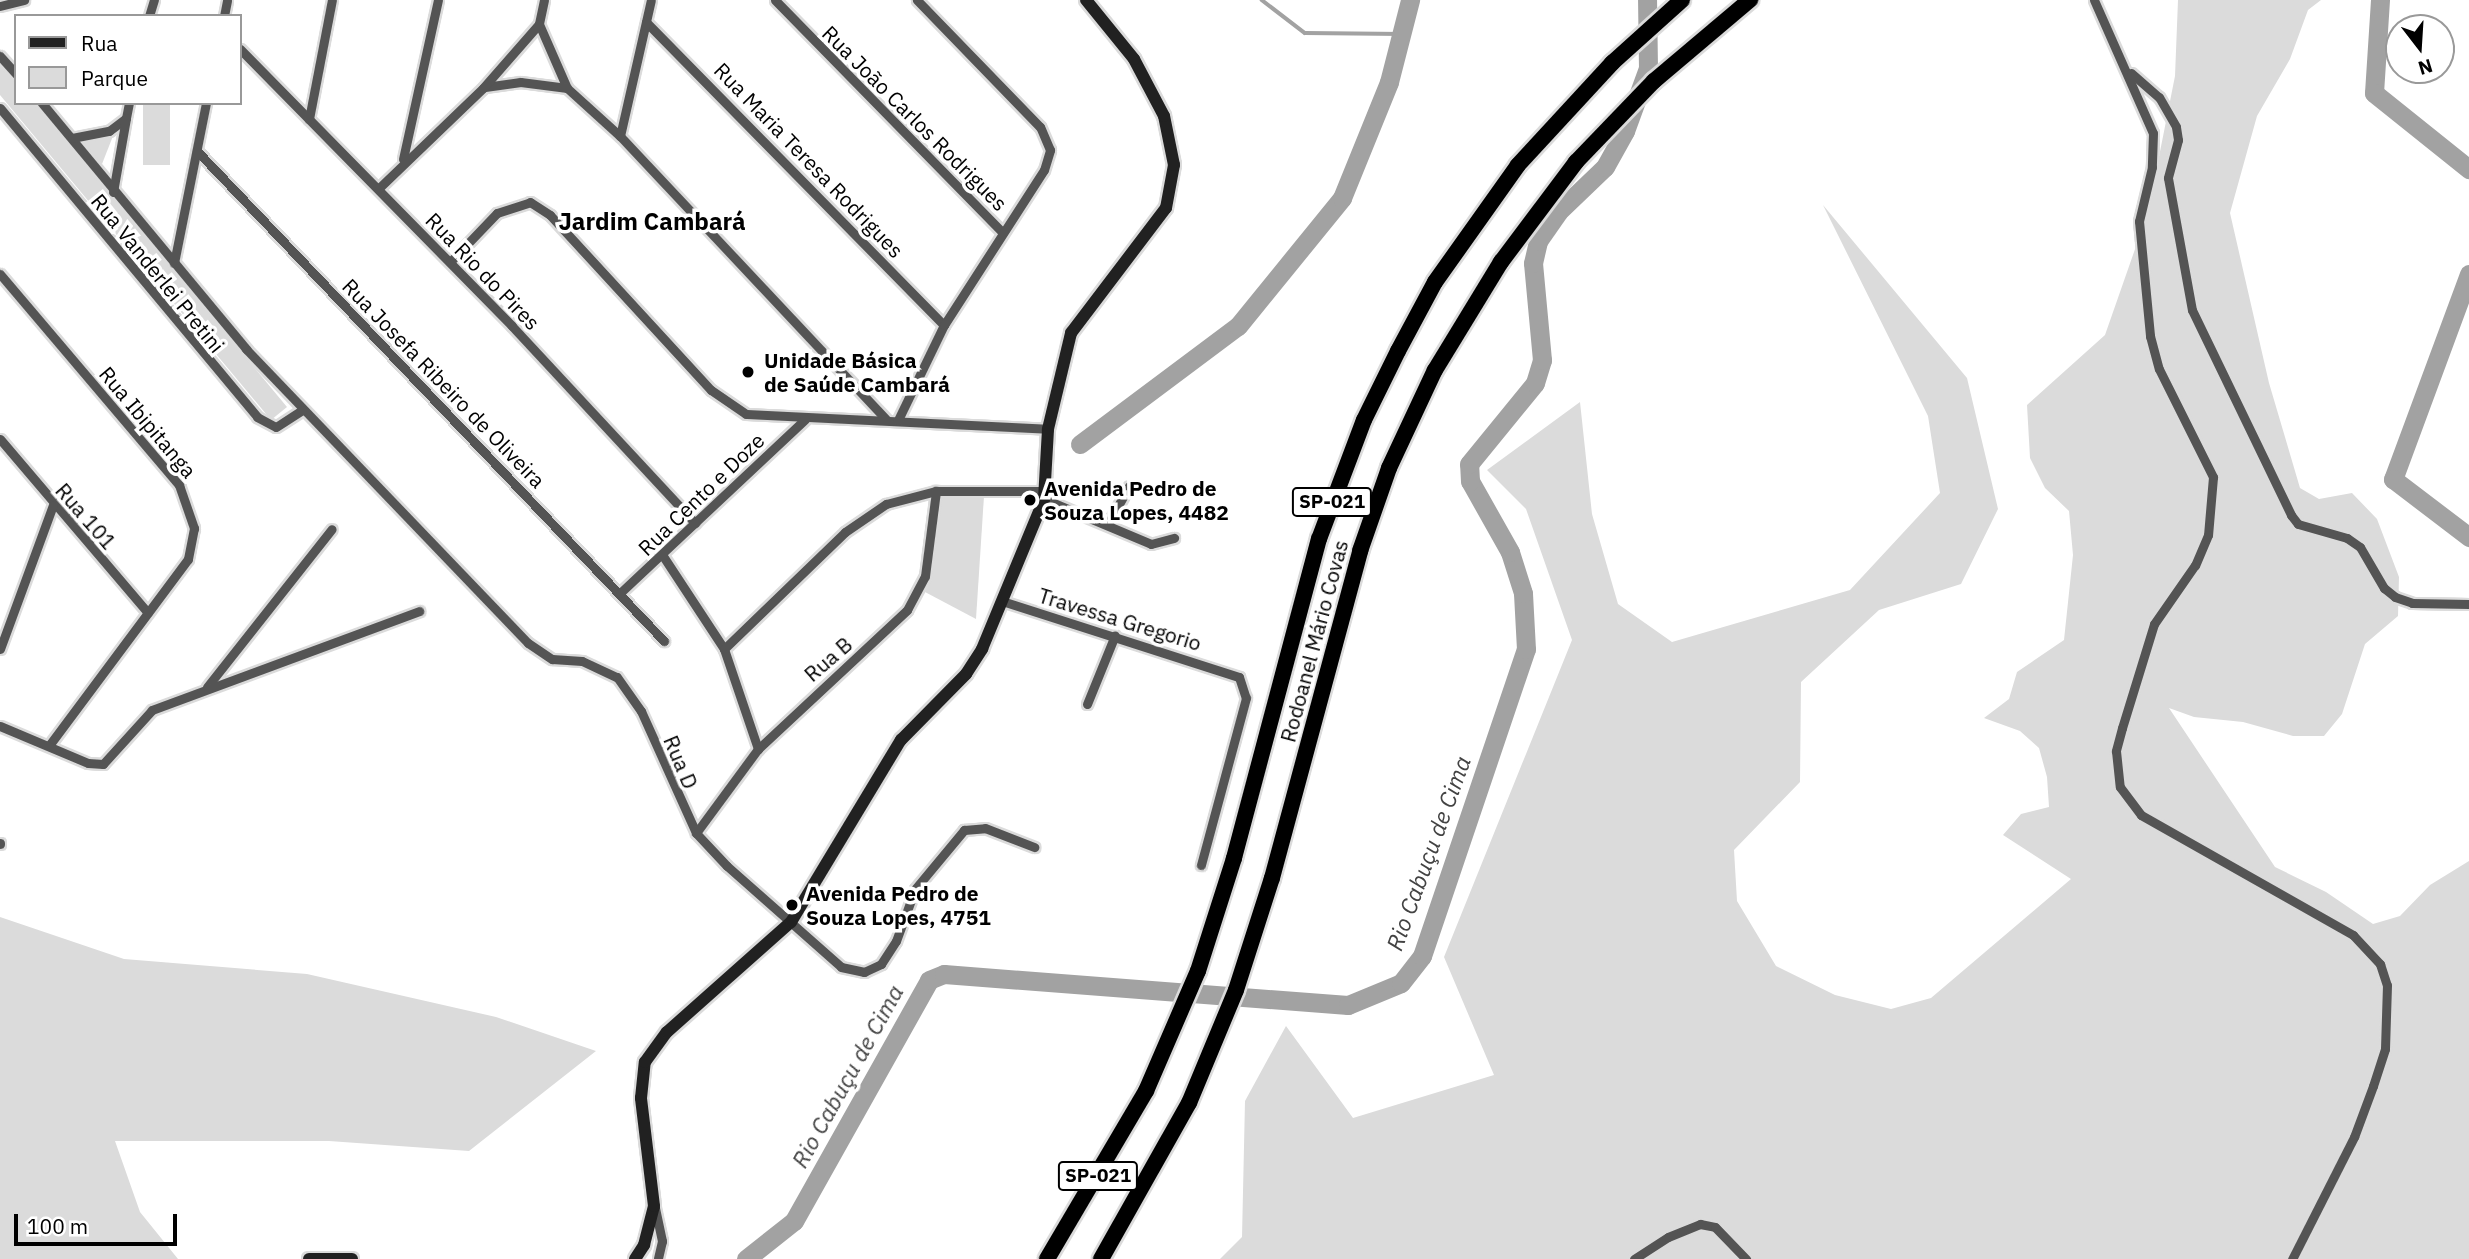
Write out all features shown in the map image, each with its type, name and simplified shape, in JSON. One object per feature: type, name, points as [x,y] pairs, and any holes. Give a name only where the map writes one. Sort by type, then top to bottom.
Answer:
[{"type":"highway","name":"Rodoanel Mário Covas","points":[[1047,1259],[1146,1091],[1180,1017],[1219,908],[1319,539],[1364,420],[1398,351],[1435,282],[1518,165],[1612,63],[1682,0]]},
{"type":"highway","name":"Rodoanel Mário Covas","points":[[1101,1259],[1189,1102],[1257,930],[1345,600],[1371,515],[1411,419],[1465,316],[1538,209],[1610,125],[1711,30],[1750,0]]},
{"type":"main road","points":[[635,1259],[644,1245],[654,1206],[641,1098],[645,1062],[667,1032],[792,922],[901,740],[967,674],[1002,601],[1045,495],[1048,429],[1071,333],[1155,228],[1166,208],[1174,164],[1164,116],[1150,86],[1119,38],[1086,0]]},
{"type":"main road","points":[[309,1259],[352,1259]]},
{"type":"street","points":[[309,119],[332,0]]},
{"type":"street","points":[[403,160],[438,0]]},
{"type":"street","points":[[379,188],[403,160],[483,88],[539,24],[544,0]]},
{"type":"street","points":[[620,136],[652,0]]},
{"type":"street","name":"Rua João Carlos Rodrigues","points":[[775,0],[1001,231]]},
{"type":"street","points":[[898,420],[944,325],[1049,159],[1051,150],[1040,127],[917,0]]},
{"type":"street","points":[[2094,0],[2129,72],[2153,133],[2152,167],[2139,221],[2150,336],[2159,369],[2203,450],[2213,477],[2208,534],[2195,565],[2154,624],[2116,751],[2120,787],[2141,815],[2353,935],[2380,964],[2387,985],[2385,1049],[2373,1086],[2354,1137],[2292,1259]]},
{"type":"street","points":[[0,4],[20,1]]},
{"type":"street","name":"Rua Maria Teresa Rodrigues","points":[[646,22],[944,325]]},
{"type":"street","points":[[539,24],[567,88],[620,136],[886,419]]},
{"type":"street","name":"Rua Rio do Pires","points":[[242,51],[379,188],[695,523]]},
{"type":"street","points":[[0,56],[14,72]]},
{"type":"street","points":[[2129,72],[2159,96],[2176,127],[2178,140],[2168,178],[2192,310],[2291,515],[2298,524],[2347,538],[2360,547],[2384,588],[2395,597],[2429,603],[2469,604]]},
{"type":"street","points":[[483,88],[521,82],[567,88]]},
{"type":"street","name":"Rua Vanderlei Pretini","points":[[44,105],[113,192],[302,410],[528,643]]},
{"type":"street","points":[[113,192],[129,105]]},
{"type":"street","points":[[174,263],[206,105]]},
{"type":"street","name":"Rua Vanderlei Pretini","points":[[0,108],[257,417],[276,427],[302,410]]},
{"type":"street","points":[[72,138],[109,131],[126,118]]},
{"type":"street","name":"Rua Josefa Ribeiro de Oliveira","points":[[197,151],[664,641]]},
{"type":"street","points":[[450,262],[508,206],[530,202],[541,207],[727,404],[746,414],[1048,429]]},
{"type":"street","name":"Rua Ibipitanga","points":[[0,274],[186,496],[194,528],[188,559],[50,744]]},
{"type":"street","name":"Rua Cento e Doze","points":[[620,593],[663,556],[805,419]]},
{"type":"street","name":"Rua 101","points":[[0,439],[53,505],[148,613]]},
{"type":"street","points":[[1108,524],[1129,486]]},
{"type":"street","points":[[724,649],[868,513],[904,496],[936,491],[1045,495],[1151,544],[1174,538]]},
{"type":"street","name":"Rua B","points":[[696,833],[758,749],[894,625],[917,596],[925,576],[936,491]]},
{"type":"street","points":[[0,649],[53,505]]},
{"type":"street","points":[[206,688],[332,529]]},
{"type":"street","points":[[663,556],[724,649],[758,749]]},
{"type":"street","name":"Travessa Gregorio","points":[[1002,601],[1228,670],[1245,686],[1246,698],[1201,865]]},
{"type":"street","points":[[0,726],[50,744],[88,763],[103,764],[152,710],[419,611]]},
{"type":"street","points":[[1087,704],[1115,635]]},
{"type":"street","name":"Rua D","points":[[528,643],[552,659],[582,661],[617,677],[641,711],[696,833],[841,967],[853,973],[874,970],[896,941],[915,889],[964,830],[985,828],[1034,847]]},
{"type":"street","points":[[654,1206],[661,1232],[658,1259]]},
{"type":"street","points":[[1634,1259],[1668,1237],[1700,1224],[1715,1227],[1746,1259]]},
{"type":"green space","points":[[2178,0],[2321,0],[2308,10],[2290,59],[2257,116],[2230,213],[2269,383],[2300,488],[2319,499],[2352,493],[2377,519],[2399,577],[2398,616],[2365,644],[2342,714],[2324,736],[2293,736],[2243,722],[2194,717],[2169,708],[2275,867],[2326,892],[2373,924],[2400,916],[2430,885],[2469,861],[2469,1259],[1220,1259],[1242,1237],[1245,1101],[1286,1026],[1353,1118],[1494,1075],[1444,957],[1572,640],[1526,509],[1487,470],[1580,402],[1592,514],[1618,604],[1672,642],[1850,590],[1940,493],[1928,416],[1823,205],[1967,378],[1998,509],[1961,584],[1879,610],[1801,682],[1800,782],[1734,850],[1737,901],[1776,966],[1835,995],[1891,1009],[1931,998],[2071,879],[2003,835],[2021,814],[2049,807],[2047,777],[2039,748],[2020,731],[1984,718],[2009,699],[2017,672],[2064,640],[2073,555],[2069,511],[2045,488],[2030,458],[2027,405],[2105,335],[2148,212],[2175,76]]},
{"type":"green space","points":[[0,63],[14,80],[14,105],[36,105],[287,407],[271,420],[0,95]]},
{"type":"green space","points":[[143,105],[170,105],[170,165],[143,165]]},
{"type":"green space","points":[[113,136],[102,164],[81,147],[81,142]]},
{"type":"green space","points":[[984,496],[976,619],[925,592],[942,497]]},
{"type":"green space","points":[[0,917],[124,959],[307,974],[496,1017],[596,1051],[469,1151],[329,1141],[115,1141],[140,1212],[178,1259],[0,1259]]},
{"type":"waterway","points":[[1262,0],[1305,33],[1403,34]]},
{"type":"waterway","points":[[1080,444],[1238,326],[1342,198],[1389,82],[1410,0]]},
{"type":"waterway","name":"Rio Cabuçu de Cima","points":[[746,1259],[794,1221],[929,980],[944,974],[1348,1005],[1401,983],[1422,956],[1526,649],[1523,593],[1510,552],[1470,481],[1469,464],[1535,383],[1542,360],[1533,263],[1538,241],[1558,212],[1605,167],[1625,131],[1648,68],[1647,0]]},
{"type":"waterway","points":[[2380,0],[2374,93],[2469,169]]},
{"type":"waterway","points":[[2469,274],[2393,479],[2469,537]]},
{"type":"place","name":"Unidade Básica de Saúde Cambará","points":[[748,372]]},
{"type":"place","name":"Avenida Pedro de Souza Lopes, 4482","points":[[1030,500]]},
{"type":"place","name":"Avenida Pedro de Souza Lopes, 4751","points":[[792,905]]},
{"type":"district","name":"Jardim Cambará","points":[[652,222]]}]
